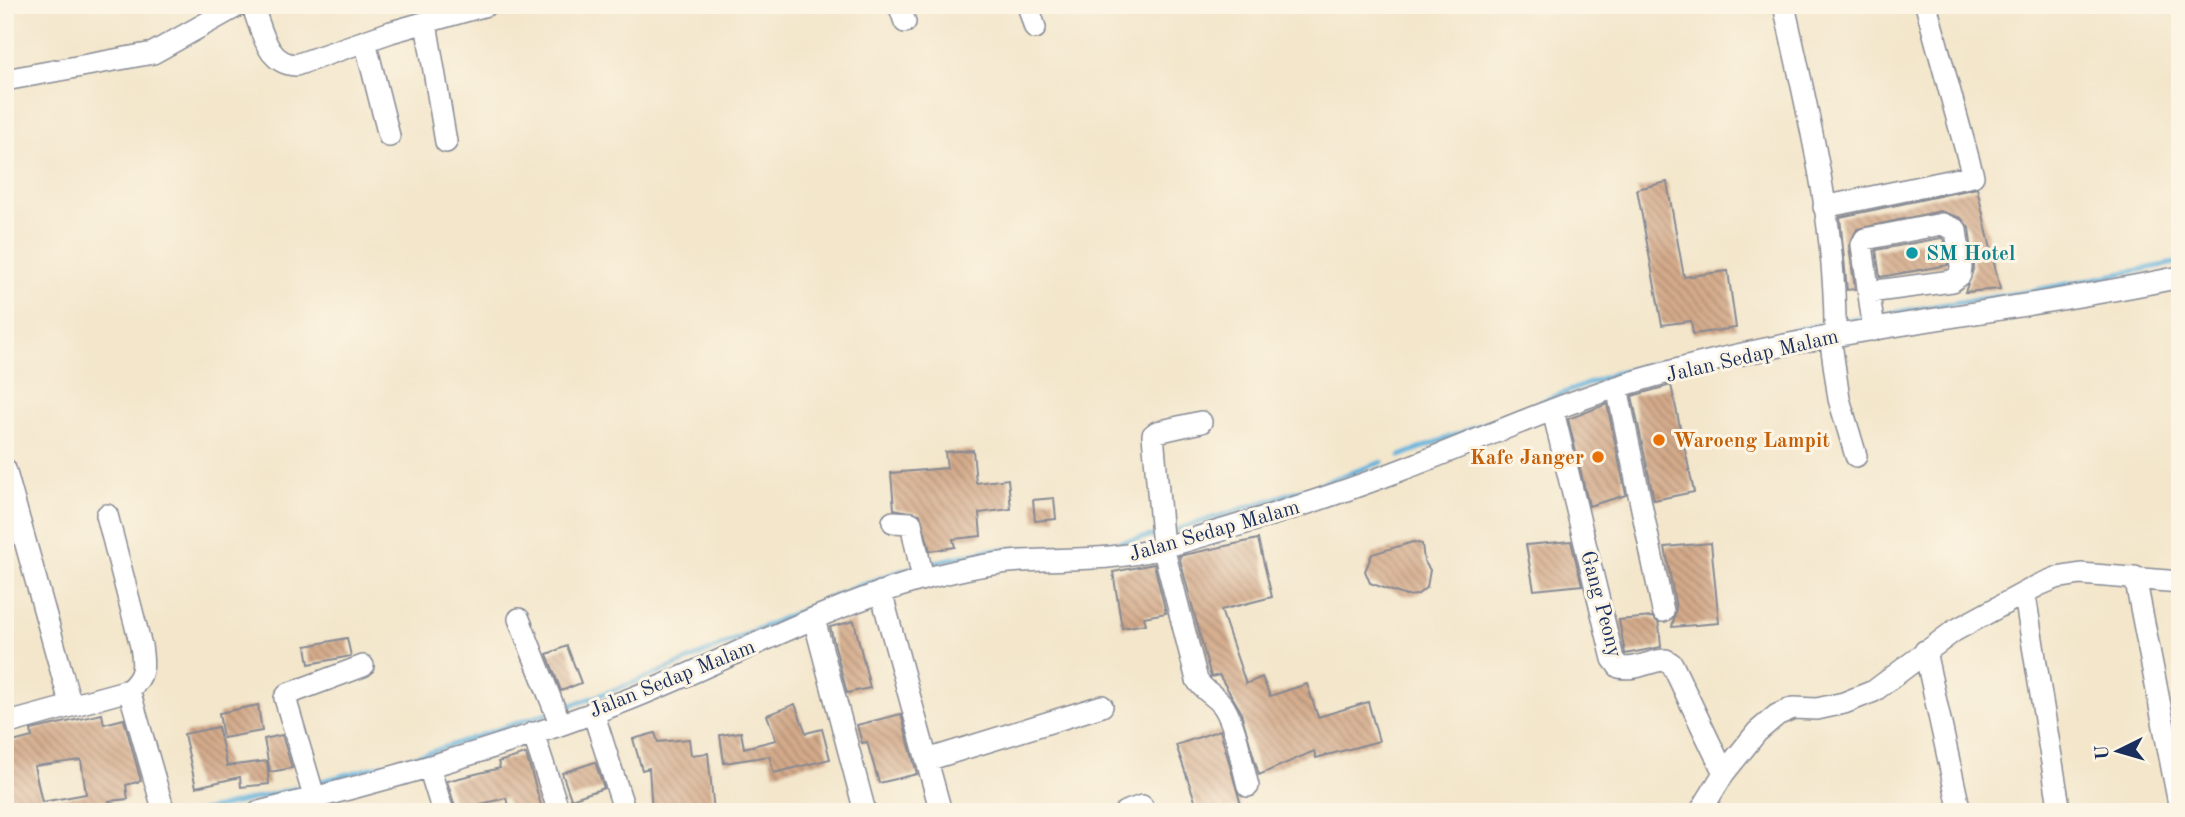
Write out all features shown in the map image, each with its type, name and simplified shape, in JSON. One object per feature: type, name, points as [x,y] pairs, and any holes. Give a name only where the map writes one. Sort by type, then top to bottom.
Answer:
[{"type":"street","points":[[5,80],[153,53],[239,5]]},
{"type":"street","points":[[253,5],[273,58],[283,65],[308,62],[365,41],[487,5]]},
{"type":"street","points":[[1028,5],[1035,28]]},
{"type":"street","points":[[1784,5],[1825,207],[1839,399],[1856,456]]},
{"type":"street","points":[[1825,207],[1973,176],[1926,5]]},
{"type":"street","points":[[426,23],[446,142]]},
{"type":"street","points":[[365,41],[389,136]]},
{"type":"street","points":[[1942,224],[1956,230],[1959,275],[1952,281],[1872,313],[1862,245],[1865,239],[1942,224]]},
{"type":"street","name":"Jalan Sedap Malam","points":[[259,812],[314,794],[429,767],[533,733],[556,710],[593,712],[696,673],[814,619],[881,592],[921,569],[998,562],[1100,560],[1162,536],[1371,481],[1617,387],[1834,327],[1872,313],[2034,305],[2180,276]]},
{"type":"street","points":[[1617,387],[1663,611]]},
{"type":"street","name":"Gang Peony","points":[[1553,411],[1613,659],[1619,667],[1629,669],[1658,660],[1667,660],[1672,664],[1724,773]]},
{"type":"street","points":[[1201,422],[1153,435],[1162,536],[1196,680],[1203,691],[1222,703],[1228,715],[1248,786]]},
{"type":"street","points":[[5,469],[71,706]]},
{"type":"street","points":[[5,724],[129,690],[141,680],[144,664],[107,514]]},
{"type":"street","points":[[893,522],[911,523],[921,569]]},
{"type":"street","points":[[1700,812],[1724,773],[1757,732],[1777,715],[1793,708],[1816,709],[1844,703],[1874,691],[1925,651],[1986,613],[2025,596],[2056,578],[2081,574],[2180,582]]},
{"type":"street","points":[[2135,577],[2180,808]]},
{"type":"street","points":[[881,592],[941,812]]},
{"type":"street","points":[[2025,596],[2060,812]]},
{"type":"street","points":[[519,619],[556,710]]},
{"type":"street","points":[[814,619],[865,812]]},
{"type":"street","points":[[1925,651],[1960,812]]},
{"type":"street","points":[[314,794],[285,698],[288,694],[363,666]]},
{"type":"street","points":[[129,690],[164,811]]},
{"type":"street","points":[[927,760],[1102,706]]},
{"type":"street","points":[[593,712],[625,812]]},
{"type":"street","points":[[533,733],[559,812]]},
{"type":"street","points":[[429,767],[443,812]]},
{"type":"building","points":[[1667,182],[1684,277],[1728,271],[1736,328],[1693,334],[1691,321],[1662,325],[1637,189]]},
{"type":"building","points":[[1977,188],[2000,289],[1965,292],[1974,267],[1969,228],[1961,218],[1940,211],[1857,229],[1849,246],[1855,289],[1847,290],[1840,217]]},
{"type":"building","name":"SM Hotel","points":[[1944,239],[1948,265],[1880,277],[1876,250]]},
{"type":"building","name":"Waroeng Lampit","points":[[1671,385],[1694,492],[1654,500],[1632,396]]},
{"type":"building","name":"Kafe Janger","points":[[1607,404],[1626,495],[1589,506],[1568,419]]},
{"type":"building","points":[[973,450],[976,483],[1008,479],[1011,509],[979,513],[981,536],[953,539],[955,547],[930,551],[920,514],[894,509],[891,473],[947,468],[945,452]]},
{"type":"building","points":[[1054,498],[1056,519],[1035,521],[1033,500]]},
{"type":"building","points":[[1258,539],[1272,597],[1221,610],[1246,684],[1262,677],[1270,696],[1307,684],[1318,717],[1368,702],[1379,741],[1316,758],[1314,751],[1259,775],[1240,710],[1219,675],[1211,677],[1179,556]]},
{"type":"building","points":[[1571,541],[1582,585],[1534,590],[1526,545]]},
{"type":"building","points":[[1413,542],[1422,544],[1424,561],[1430,570],[1427,587],[1417,595],[1406,596],[1370,583],[1365,571],[1372,554]]},
{"type":"building","points":[[1711,543],[1719,623],[1672,627],[1676,608],[1665,547]]},
{"type":"building","points":[[1154,564],[1166,613],[1144,617],[1146,624],[1122,628],[1113,572]]},
{"type":"building","points":[[1652,617],[1659,623],[1661,647],[1625,654],[1619,620]]},
{"type":"building","points":[[854,621],[870,688],[847,693],[830,627]]},
{"type":"building","points":[[347,638],[351,656],[309,664],[306,646]]},
{"type":"building","points":[[567,646],[581,683],[561,691],[547,654]]},
{"type":"building","points":[[795,704],[806,733],[822,729],[830,759],[774,773],[769,756],[724,763],[720,735],[741,732],[744,748],[776,740],[767,715]]},
{"type":"building","points":[[258,705],[262,731],[223,738],[219,713]]},
{"type":"building","points":[[102,714],[104,724],[124,719],[141,781],[126,785],[128,799],[109,801],[111,812],[9,812],[5,795],[5,744],[32,737],[31,730]],"holes":[[[81,760],[86,794],[42,802],[34,766]]]},
{"type":"building","points":[[901,714],[917,774],[879,783],[867,742],[862,743],[857,725]]},
{"type":"building","points":[[218,727],[227,766],[267,761],[269,784],[241,787],[240,777],[196,787],[184,734]]},
{"type":"building","points":[[1220,730],[1241,805],[1222,812],[1199,812],[1176,745]]},
{"type":"building","points":[[655,733],[658,742],[689,739],[691,755],[708,753],[714,812],[652,812],[649,768],[642,770],[633,739]]},
{"type":"building","points":[[282,735],[292,768],[270,772],[264,739]]},
{"type":"building","points":[[526,754],[543,812],[510,812],[506,798],[456,810],[447,781],[500,768],[498,762]]},
{"type":"building","points":[[595,762],[604,788],[571,799],[562,773]]},
{"type":"waterway","points":[[1878,315],[2031,291],[2180,262]]},
{"type":"waterway","points":[[1840,321],[1868,316]]},
{"type":"waterway","points":[[1400,456],[1613,374],[1830,322]]},
{"type":"waterway","points":[[1319,484],[1382,462]]},
{"type":"waterway","points":[[1176,530],[1304,489]]},
{"type":"waterway","points":[[924,565],[988,550],[1100,546],[1156,535]]},
{"type":"waterway","points":[[560,709],[659,673],[829,598],[914,567]]},
{"type":"waterway","points":[[315,783],[424,754],[550,712]]},
{"type":"waterway","points":[[200,812],[306,786]]},
{"type":"place","name":"SM Hotel","points":[[1912,253]]},
{"type":"place","name":"Waroeng Lampit","points":[[1659,440]]},
{"type":"place","name":"Kafe Janger","points":[[1598,457]]}]
